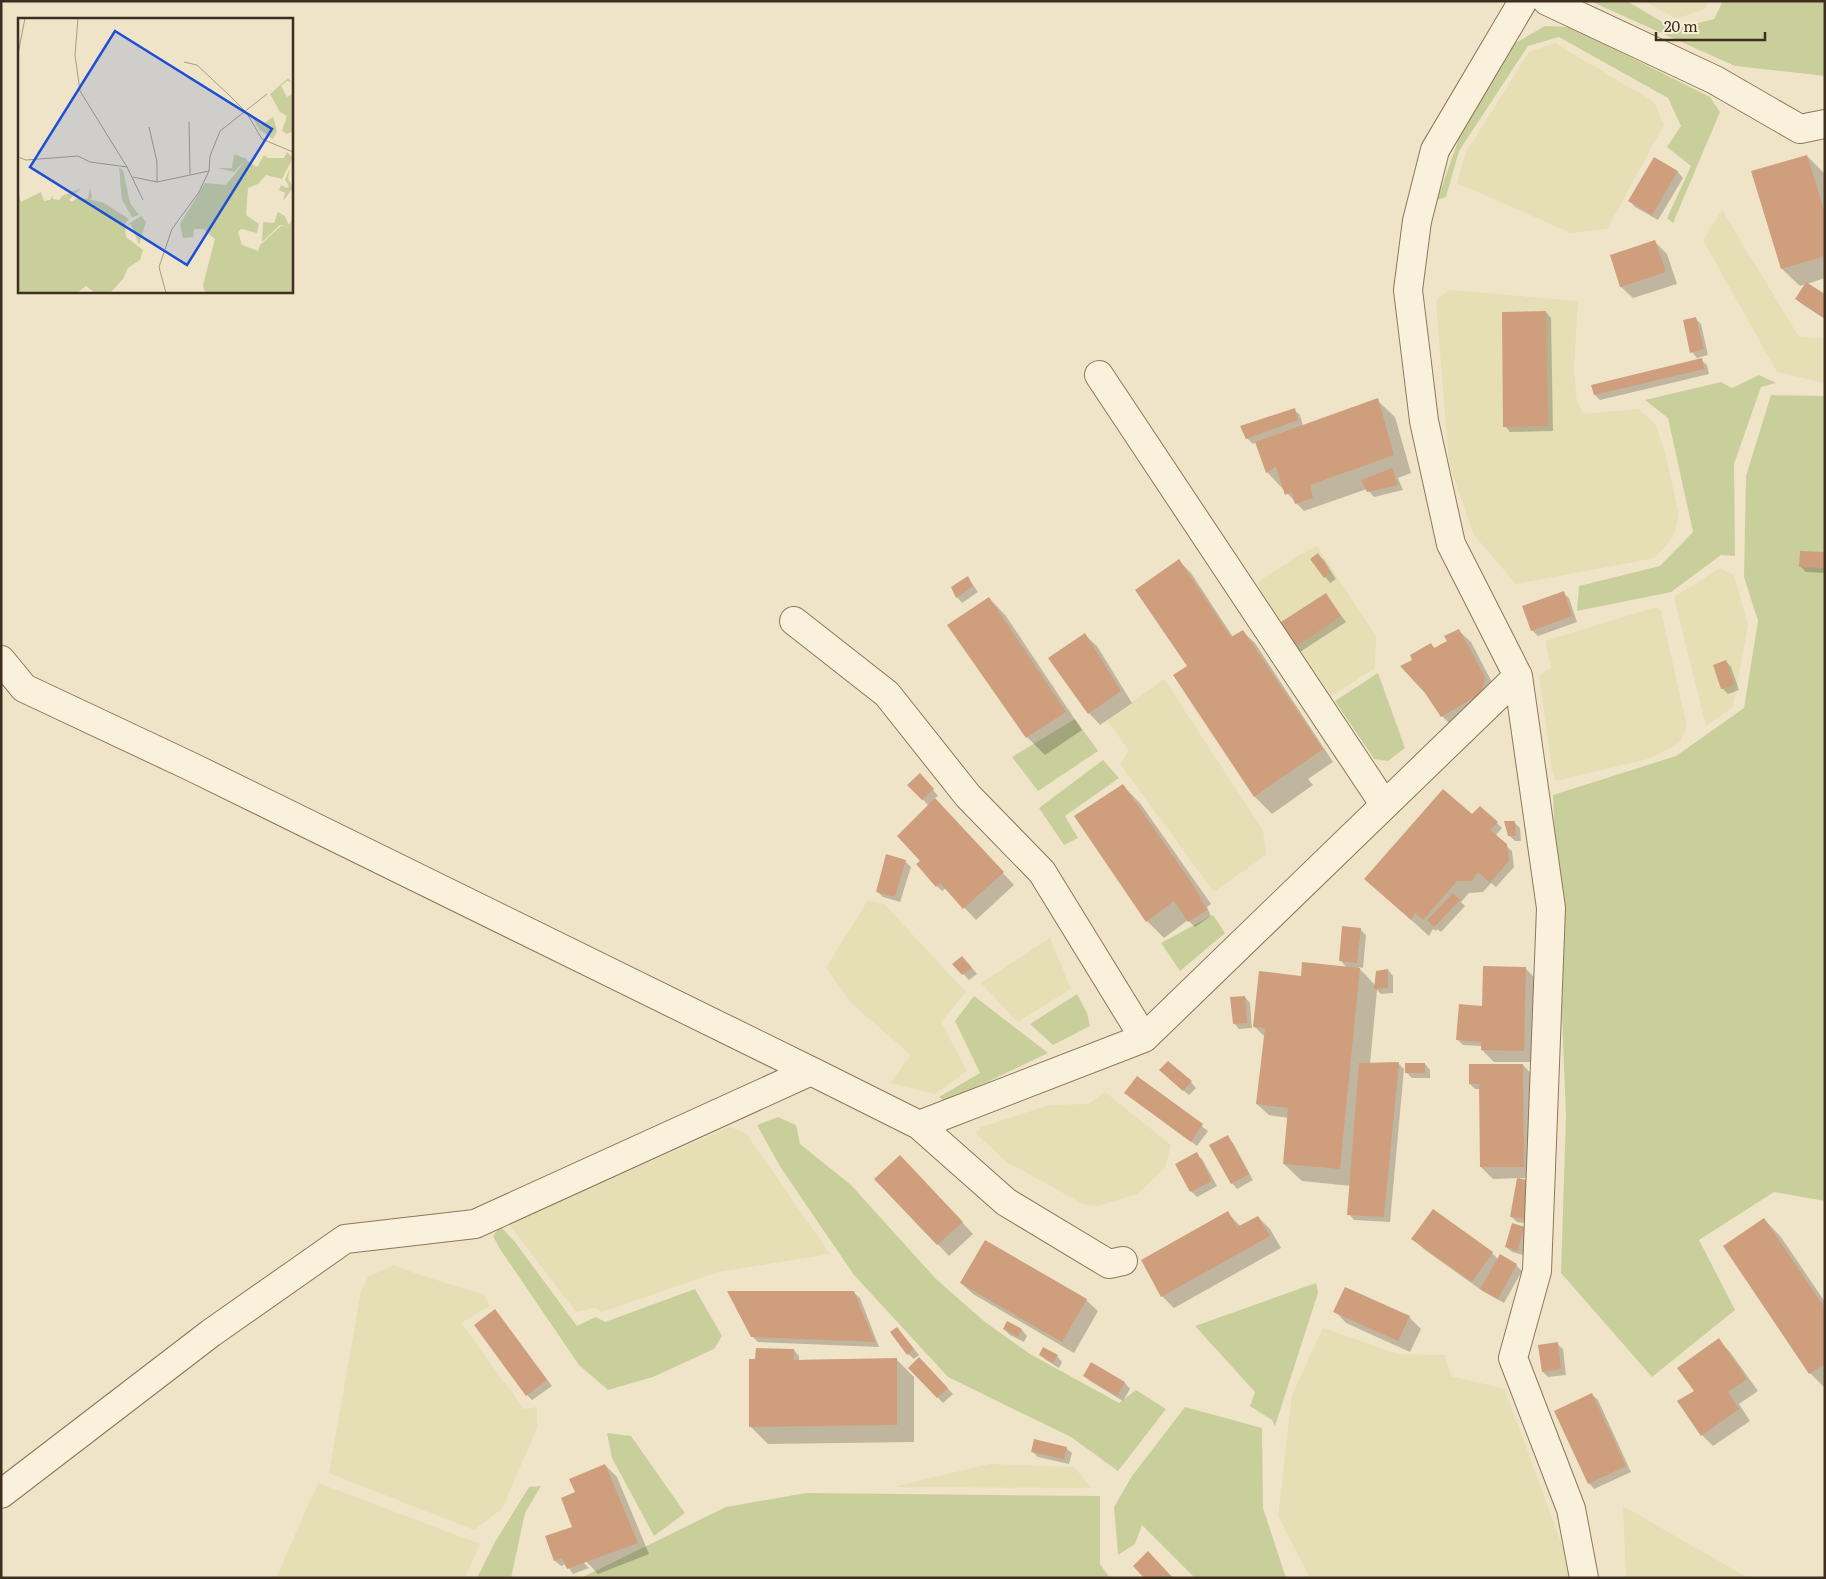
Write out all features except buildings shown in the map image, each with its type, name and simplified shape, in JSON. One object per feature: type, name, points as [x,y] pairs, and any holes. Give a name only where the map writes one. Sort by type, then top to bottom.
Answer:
[{"type":"lane","points":[[1523,1],[1435,150],[1416,221],[1408,290],[1424,421],[1451,544],[1518,676],[1551,908],[1537,1271],[1513,1358],[1571,1509],[1584,1578]]},
{"type":"lane","points":[[1547,1],[1715,80],[1800,129],[1825,124]]},
{"type":"lane","points":[[1099,375],[1384,804]]},
{"type":"lane","points":[[794,621],[886,694],[968,796],[1042,872],[1144,1038]]},
{"type":"lane","points":[[1,660],[24,688],[194,768],[919,1124],[1006,1202],[1109,1264],[1123,1261]]},
{"type":"lane","points":[[919,1124],[1144,1038],[1518,676]]},
{"type":"lane","points":[[1,1494],[211,1333],[344,1239],[475,1224],[811,1071]]},
{"type":"shaded area","points":[[1645,1],[1709,1],[1705,9],[1676,19]]},
{"type":"shaded area","points":[[1555,43],[1654,102],[1664,125],[1607,229],[1571,233],[1457,183],[1466,152],[1529,52]]},
{"type":"shaded area","points":[[1722,210],[1799,337],[1825,338],[1825,383],[1777,372],[1703,240]]},
{"type":"shaded area","points":[[1449,290],[1578,301],[1574,369],[1577,403],[1584,414],[1638,409],[1655,423],[1665,452],[1679,515],[1673,537],[1655,558],[1516,584],[1474,535],[1449,464],[1436,301]]},
{"type":"shaded area","points":[[1317,546],[1376,636],[1375,668],[1327,699],[1256,597],[1259,581],[1299,555]]},
{"type":"shaded area","points":[[1720,568],[1734,575],[1748,625],[1733,707],[1706,726],[1674,597]]},
{"type":"shaded area","points":[[1656,607],[1661,611],[1687,726],[1680,742],[1652,758],[1556,781],[1552,770],[1539,676],[1551,667],[1545,641]]},
{"type":"shaded area","points":[[1164,679],[1263,830],[1266,855],[1214,892],[1120,764],[1129,751],[1107,720]]},
{"type":"shaded area","points":[[868,900],[884,904],[966,992],[941,1022],[967,1071],[935,1094],[890,1083],[911,1055],[852,1004],[826,968]]},
{"type":"shaded area","points":[[1050,938],[1071,989],[1018,1022],[981,983]]},
{"type":"shaded area","points":[[1105,1092],[1171,1145],[1165,1168],[1137,1194],[1099,1206],[1085,1205],[1007,1162],[976,1134],[981,1127],[1050,1105],[1089,1104]]},
{"type":"shaded area","points":[[730,1127],[746,1133],[830,1254],[718,1272],[602,1312],[596,1308],[576,1312],[508,1223]]},
{"type":"shaded area","points":[[394,1265],[483,1294],[490,1305],[461,1323],[524,1409],[537,1407],[537,1428],[502,1509],[474,1530],[329,1473],[361,1291],[368,1277]]},
{"type":"shaded area","points":[[1323,1328],[1398,1354],[1445,1355],[1451,1376],[1505,1389],[1574,1578],[1310,1578],[1278,1516],[1292,1395]]},
{"type":"shaded area","points":[[989,1464],[1074,1467],[1092,1488],[893,1487]]},
{"type":"shaded area","points":[[318,1483],[480,1544],[465,1578],[276,1578]]},
{"type":"shaded area","points":[[1623,1506],[1748,1578],[1626,1578]]},
{"type":"green space","points":[[1590,1],[1627,1],[1674,29],[1714,19],[1723,1],[1825,1],[1825,76],[1735,66]]},
{"type":"green space","points":[[1545,26],[1570,27],[1710,97],[1720,112],[1673,223],[1667,218],[1691,166],[1667,147],[1681,126],[1668,98],[1559,37],[1528,46],[1459,151],[1446,197],[1437,200],[1461,133],[1498,53]]},
{"type":"green space","points":[[1759,375],[1776,383],[1761,387],[1734,464],[1735,556],[1721,555],[1671,592],[1577,611],[1579,586],[1660,566],[1693,532],[1668,418],[1645,400],[1721,382],[1732,388]]},
{"type":"green space","points":[[1771,395],[1825,396],[1825,1201],[1774,1192],[1699,1240],[1735,1310],[1652,1377],[1561,1273],[1566,1115],[1553,795],[1676,756],[1744,708],[1758,621],[1744,577],[1746,476]]},
{"type":"green space","points":[[1378,673],[1405,748],[1388,761],[1374,759],[1335,701]]},
{"type":"green space","points":[[1075,719],[1098,751],[1038,791],[1012,757]]},
{"type":"green space","points":[[1103,760],[1119,778],[1065,816],[1078,838],[1064,845],[1039,808]]},
{"type":"green space","points":[[1213,915],[1225,933],[1180,971],[1161,943]]},
{"type":"green space","points":[[1077,994],[1087,1013],[1090,1026],[1053,1045],[1030,1024]]},
{"type":"green space","points":[[974,996],[1048,1053],[945,1102],[939,1097],[980,1073],[955,1021]]},
{"type":"green space","points":[[778,1117],[796,1125],[800,1144],[851,1185],[936,1279],[985,1322],[1030,1354],[1119,1403],[1136,1390],[1166,1409],[1118,1471],[1071,1437],[948,1377],[854,1275],[781,1168],[757,1125]]},
{"type":"green space","points":[[500,1226],[515,1242],[577,1326],[596,1317],[605,1322],[695,1289],[722,1336],[714,1349],[653,1377],[608,1390],[579,1365],[500,1249],[493,1236]]},
{"type":"green space","points":[[1316,1283],[1318,1293],[1275,1426],[1272,1420],[1250,1406],[1255,1392],[1195,1326]]},
{"type":"green space","points":[[1185,1407],[1262,1428],[1263,1508],[1286,1578],[1195,1578],[1142,1525],[1135,1544],[1118,1555],[1114,1507],[1132,1476]]},
{"type":"green space","points":[[607,1433],[631,1436],[685,1513],[654,1536],[612,1458]]},
{"type":"green space","points":[[541,1486],[525,1513],[511,1578],[477,1578],[495,1542],[529,1487]]},
{"type":"green space","points":[[806,1493],[1100,1496],[1100,1564],[1110,1578],[581,1578],[726,1507]]}]
